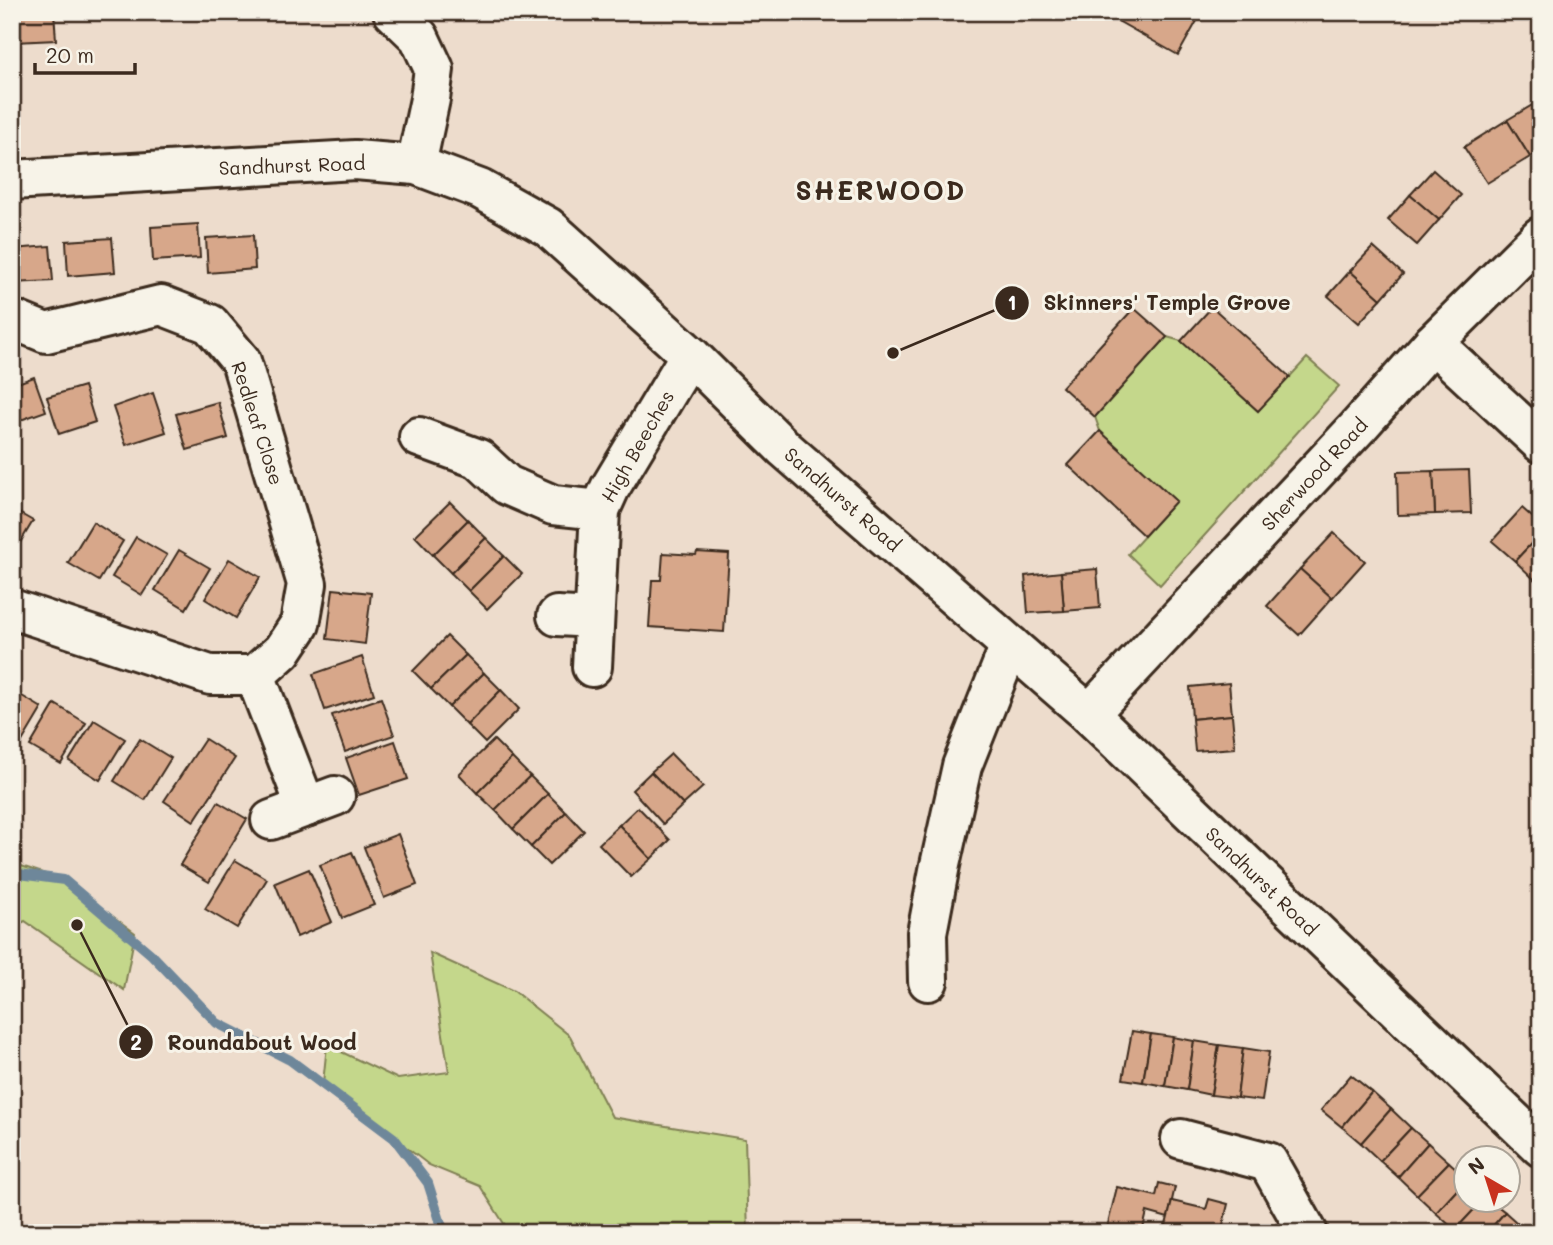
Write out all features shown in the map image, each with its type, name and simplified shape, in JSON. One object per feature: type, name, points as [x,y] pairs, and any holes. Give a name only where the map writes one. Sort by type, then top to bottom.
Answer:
[{"type":"street","points":[[393,12],[419,37],[433,69],[430,99],[416,165]]},
{"type":"street","name":"Sandhurst Road","points":[[12,180],[355,160],[416,165],[480,189],[548,227],[690,355],[785,449],[1089,714],[1541,1147]]},
{"type":"street","name":"Sherwood Road","points":[[1089,714],[1358,427],[1433,343],[1541,236]]},
{"type":"street","name":"Redleaf Close","points":[[12,319],[46,333],[161,305],[210,324],[241,361],[307,584],[300,624],[282,651],[255,675]]},
{"type":"street","points":[[1433,343],[1541,443]]},
{"type":"street","name":"High Beeches","points":[[592,667],[576,617],[600,510],[610,488],[690,355]]},
{"type":"street","points":[[419,437],[479,459],[507,485],[553,505],[600,510]]},
{"type":"street","points":[[12,609],[210,675],[255,675],[304,807]]},
{"type":"street","points":[[928,981],[927,933],[962,766],[1010,645]]},
{"type":"street","points":[[1181,1139],[1268,1163],[1308,1233]]},
{"type":"green space","points":[[1167,337],[1181,341],[1258,411],[1307,358],[1339,386],[1160,585],[1128,554],[1176,501],[1100,431],[1095,417]]},
{"type":"green space","points":[[12,863],[64,880],[135,933],[124,990],[25,921],[12,928]]},
{"type":"green space","points":[[430,953],[514,991],[570,1036],[612,1117],[745,1139],[748,1233],[510,1233],[480,1186],[429,1165],[323,1083],[327,1045],[398,1079],[449,1072]]},
{"type":"building","points":[[13,12],[54,12],[56,40],[15,42]]},
{"type":"building","points":[[1102,12],[1202,12],[1178,55]]},
{"type":"building","points":[[1541,100],[1541,150],[1530,157],[1507,120]]},
{"type":"building","points":[[1507,120],[1530,157],[1487,183],[1464,147]]},
{"type":"building","points":[[1433,170],[1461,195],[1439,220],[1410,195]]},
{"type":"building","points":[[1410,195],[1439,220],[1417,245],[1388,220]]},
{"type":"building","points":[[198,224],[200,258],[153,261],[151,227]]},
{"type":"building","points":[[253,235],[255,269],[208,273],[206,238]]},
{"type":"building","points":[[112,238],[115,272],[68,276],[66,241]]},
{"type":"building","points":[[50,246],[53,281],[12,283],[12,249]]},
{"type":"building","points":[[1373,247],[1403,274],[1381,299],[1350,271]]},
{"type":"building","points":[[1350,271],[1381,299],[1359,323],[1328,296]]},
{"type":"building","points":[[1212,307],[1290,377],[1258,411],[1181,341]]},
{"type":"building","points":[[1134,308],[1167,337],[1095,417],[1062,387]]},
{"type":"building","points":[[34,377],[46,411],[12,423],[12,385]]},
{"type":"building","points":[[84,386],[95,422],[59,434],[47,397]]},
{"type":"building","points":[[153,393],[166,432],[126,445],[113,407]]},
{"type":"building","points":[[218,402],[228,438],[187,450],[176,414]]},
{"type":"building","points":[[1100,431],[1176,501],[1144,536],[1068,465]]},
{"type":"building","points":[[1469,470],[1471,513],[1435,514],[1433,471]]},
{"type":"building","points":[[1433,471],[1435,514],[1398,515],[1397,472]]},
{"type":"building","points":[[450,502],[468,520],[433,555],[415,536]]},
{"type":"building","points":[[1522,508],[1541,525],[1541,533],[1515,561],[1492,541]]},
{"type":"building","points":[[12,509],[33,521],[12,556]]},
{"type":"building","points":[[468,520],[486,538],[451,573],[433,555]]},
{"type":"building","points":[[93,522],[123,541],[99,581],[68,563]]},
{"type":"building","points":[[1334,533],[1365,561],[1332,598],[1300,569]]},
{"type":"building","points":[[1541,533],[1541,580],[1538,583],[1515,561]]},
{"type":"building","points":[[136,537],[167,555],[142,595],[112,577]]},
{"type":"building","points":[[486,538],[504,556],[469,591],[451,573]]},
{"type":"building","points":[[179,550],[210,568],[186,609],[155,590]]},
{"type":"building","points":[[697,552],[729,554],[724,632],[649,627],[652,580],[661,580],[663,553],[696,555]]},
{"type":"building","points":[[504,556],[522,574],[487,609],[469,591]]},
{"type":"building","points":[[229,559],[260,577],[236,618],[205,599]]},
{"type":"building","points":[[1097,569],[1100,608],[1064,611],[1061,572]]},
{"type":"building","points":[[1300,569],[1332,598],[1299,635],[1267,606]]},
{"type":"building","points":[[1061,572],[1064,611],[1028,613],[1025,576]]},
{"type":"building","points":[[333,589],[371,593],[365,644],[327,639]]},
{"type":"building","points":[[447,636],[466,655],[431,689],[413,671]]},
{"type":"building","points":[[466,655],[484,673],[449,707],[431,689]]},
{"type":"building","points":[[362,657],[374,694],[325,710],[313,674]]},
{"type":"building","points":[[484,673],[501,690],[467,725],[449,707]]},
{"type":"building","points":[[1229,683],[1232,715],[1192,719],[1190,687]]},
{"type":"building","points":[[12,690],[42,708],[17,750],[12,747]]},
{"type":"building","points":[[501,690],[519,709],[485,743],[467,725]]},
{"type":"building","points":[[381,698],[394,735],[345,752],[332,715]]},
{"type":"building","points":[[55,704],[86,723],[61,764],[30,746]]},
{"type":"building","points":[[1232,715],[1235,748],[1195,751],[1192,719]]},
{"type":"building","points":[[94,720],[125,739],[100,780],[69,761]]},
{"type":"building","points":[[140,739],[171,758],[145,800],[114,781]]},
{"type":"building","points":[[205,739],[235,758],[194,821],[164,801]]},
{"type":"building","points":[[494,740],[512,758],[477,793],[459,774]]},
{"type":"building","points":[[395,741],[408,779],[359,795],[346,758]]},
{"type":"building","points":[[671,754],[703,787],[683,805],[651,772]]},
{"type":"building","points":[[512,758],[530,776],[495,810],[477,793]]},
{"type":"building","points":[[651,772],[683,805],[663,824],[632,790]]},
{"type":"building","points":[[530,776],[548,794],[513,829],[495,810]]},
{"type":"building","points":[[548,794],[566,812],[531,847],[513,829]]},
{"type":"building","points":[[218,802],[247,819],[209,882],[180,865]]},
{"type":"building","points":[[638,807],[670,840],[651,859],[619,825]]},
{"type":"building","points":[[566,812],[584,831],[549,865],[531,847]]},
{"type":"building","points":[[619,825],[651,859],[631,877],[599,844]]},
{"type":"building","points":[[398,834],[417,885],[384,898],[364,847]]},
{"type":"building","points":[[352,852],[374,905],[342,918],[320,865]]},
{"type":"building","points":[[235,860],[267,879],[237,928],[205,909]]},
{"type":"building","points":[[309,869],[332,922],[297,937],[275,883]]},
{"type":"building","points":[[1132,1031],[1151,1034],[1143,1082],[1123,1079]]},
{"type":"building","points":[[1151,1034],[1173,1037],[1165,1086],[1143,1082]]},
{"type":"building","points":[[1173,1037],[1194,1041],[1187,1090],[1165,1086]]},
{"type":"building","points":[[1194,1041],[1219,1045],[1211,1095],[1187,1090]]},
{"type":"building","points":[[1219,1045],[1243,1048],[1237,1098],[1211,1095]]},
{"type":"building","points":[[1243,1048],[1269,1052],[1262,1101],[1237,1098]]},
{"type":"building","points":[[1351,1075],[1372,1092],[1342,1127],[1321,1110]]},
{"type":"building","points":[[1372,1092],[1391,1109],[1361,1143],[1342,1127]]},
{"type":"building","points":[[1391,1109],[1411,1128],[1380,1161],[1361,1143]]},
{"type":"building","points":[[1411,1128],[1428,1143],[1398,1177],[1380,1161]]},
{"type":"building","points":[[1428,1143],[1449,1162],[1417,1195],[1398,1177]]},
{"type":"building","points":[[1449,1162],[1452,1165],[1452,1195],[1436,1213],[1417,1195]]},
{"type":"building","points":[[1159,1183],[1175,1187],[1168,1218],[1147,1212],[1142,1233],[1106,1232],[1117,1187],[1156,1196]]},
{"type":"building","points":[[1452,1195],[1452,1214],[1470,1214],[1455,1230],[1436,1213]]},
{"type":"building","points":[[1209,1199],[1228,1204],[1221,1233],[1164,1233],[1172,1201],[1206,1209]]},
{"type":"building","points":[[1470,1214],[1503,1214],[1487,1233],[1459,1233],[1455,1230]]},
{"type":"building","points":[[1503,1214],[1507,1214],[1525,1230],[1522,1233],[1487,1233]]},
{"type":"waterway","points":[[12,873],[64,880],[152,955],[217,1023],[290,1060],[394,1138],[428,1183],[444,1233]]},
{"type":"place","name":"Skinners' Temple Grove","points":[[893,353]]},
{"type":"place","name":"Roundabout Wood","points":[[77,925]]},
{"type":"district","name":"SHERWOOD","points":[[881,190]]}]
